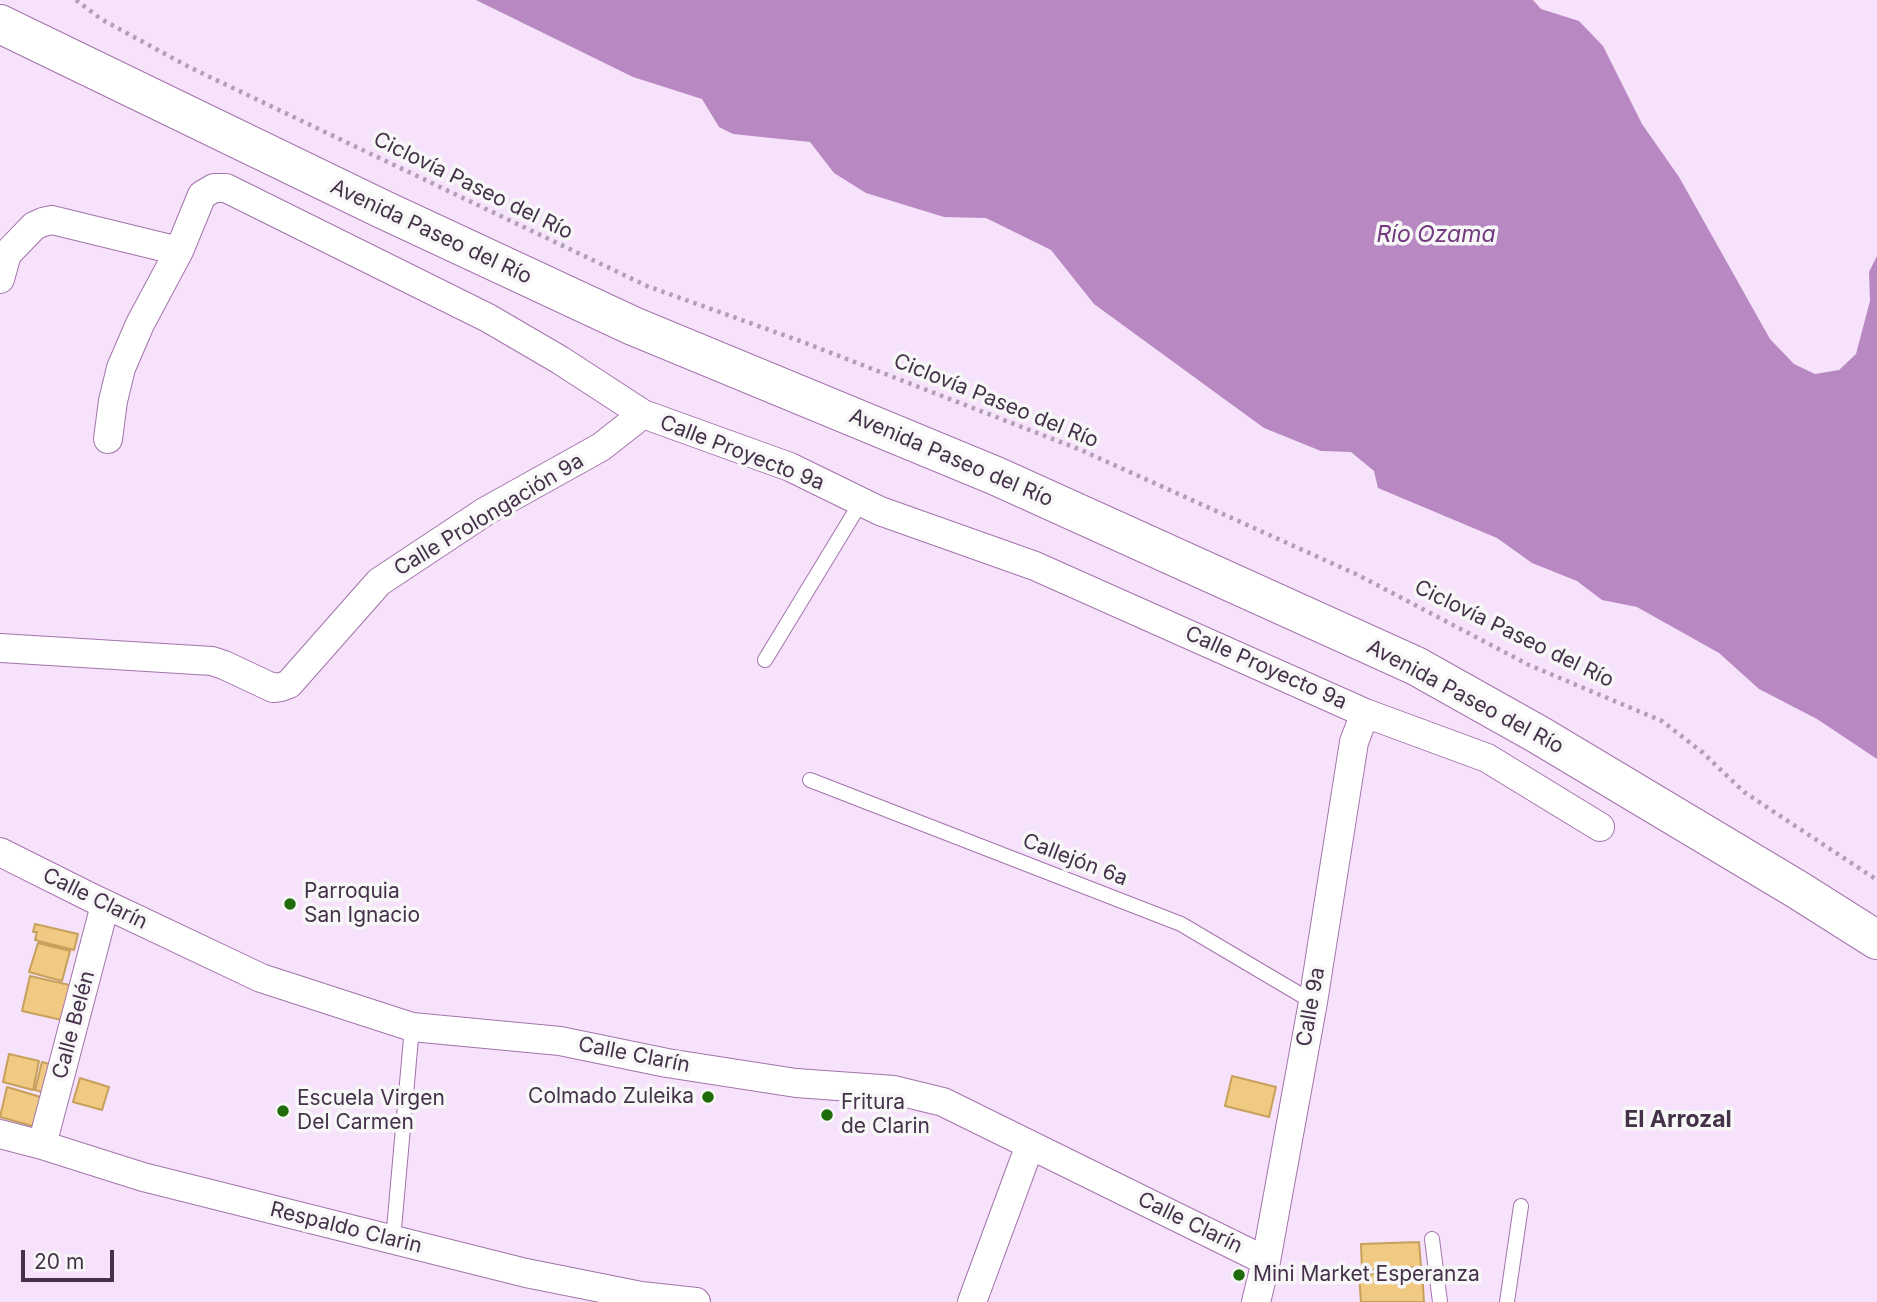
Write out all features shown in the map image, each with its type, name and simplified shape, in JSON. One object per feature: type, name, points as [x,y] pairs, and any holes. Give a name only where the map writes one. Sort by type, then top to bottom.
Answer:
[{"type":"street","name":"Avenida Paseo del Río","points":[[0,24],[382,209],[633,326],[996,476],[1416,666],[1539,735],[1877,940]]},
{"type":"street","name":"Calle Proyecto 9a","points":[[179,251],[202,195],[215,188],[226,188],[488,318],[560,360],[643,414],[790,467],[880,512],[1035,566],[1366,713],[1487,758],[1600,827]]},
{"type":"street","points":[[2,262],[34,226],[52,220],[179,251],[140,324],[121,368],[108,439]]},
{"type":"street","name":"Calle Prolongación 9a","points":[[0,648],[212,661],[273,688],[289,684],[379,582],[486,511],[601,447],[643,414]]},
{"type":"street","name":"Calle 9a","points":[[1256,1302],[1266,1261],[1313,1002],[1354,741],[1366,713]]},
{"type":"street","name":"Calle Clarín","points":[[0,852],[261,978],[412,1027],[560,1041],[667,1063],[796,1083],[894,1090],[943,1102],[1266,1261]]},
{"type":"street","name":"Calle Belén","points":[[42,1145],[105,905]]},
{"type":"street","name":"Respaldo Clarin","points":[[0,1134],[143,1177],[526,1273],[641,1296],[696,1302]]},
{"type":"street","points":[[972,1302],[1030,1145]]},
{"type":"lane","points":[[765,660],[861,502]]},
{"type":"lane","name":"Callejón 6a","points":[[810,780],[1181,924],[1313,1002]]},
{"type":"lane","points":[[393,1240],[412,1027]]},
{"type":"lane","points":[[1507,1302],[1521,1206]]},
{"type":"lane","points":[[1432,1239],[1440,1302]]},
{"type":"path","name":"Ciclovía Paseo del Río","points":[[76,0],[101,19],[189,67],[647,286],[803,342],[1081,450],[1358,575],[1529,665],[1662,721],[1702,751],[1744,793],[1877,880]]},
{"type":"water","name":"Río Ozama","points":[[476,0],[1533,0],[1541,9],[1579,21],[1603,46],[1642,124],[1679,177],[1770,339],[1794,364],[1815,374],[1839,370],[1856,354],[1870,301],[1869,272],[1877,256],[1877,759],[1817,719],[1759,689],[1719,653],[1637,607],[1602,600],[1577,581],[1532,563],[1497,538],[1378,488],[1374,471],[1351,452],[1321,451],[1264,428],[1094,304],[1051,250],[986,218],[944,217],[866,193],[834,173],[810,142],[733,134],[719,127],[702,99],[633,77]]},
{"type":"building","points":[[35,924],[78,934],[74,950],[35,940]]},
{"type":"building","points":[[38,943],[70,951],[62,981],[29,972]]},
{"type":"building","points":[[30,976],[74,986],[66,1021],[22,1011]]},
{"type":"building","points":[[9,1054],[39,1061],[33,1090],[3,1082]]},
{"type":"building","points":[[42,1062],[53,1065],[46,1093],[35,1090]]},
{"type":"building","points":[[1232,1076],[1276,1087],[1269,1117],[1225,1106]]},
{"type":"building","points":[[80,1078],[109,1087],[102,1110],[73,1102]]},
{"type":"building","points":[[7,1087],[44,1098],[36,1127],[0,1117]]},
{"type":"building","points":[[1419,1242],[1421,1267],[1362,1270],[1361,1244]]},
{"type":"building","points":[[1422,1272],[1424,1302],[1361,1302],[1359,1275]]},
{"type":"place","name":"Parroquia San Ignacio","points":[[290,904]]},
{"type":"place","name":"Colmado Zuleika","points":[[708,1097]]},
{"type":"place","name":"Escuela Virgen Del Carmen","points":[[283,1111]]},
{"type":"place","name":"Fritura de Clarin","points":[[827,1115]]},
{"type":"place","name":"Mini Market Esperanza","points":[[1239,1275]]},
{"type":"district","name":"El Arrozal","points":[[1678,1120]]}]
